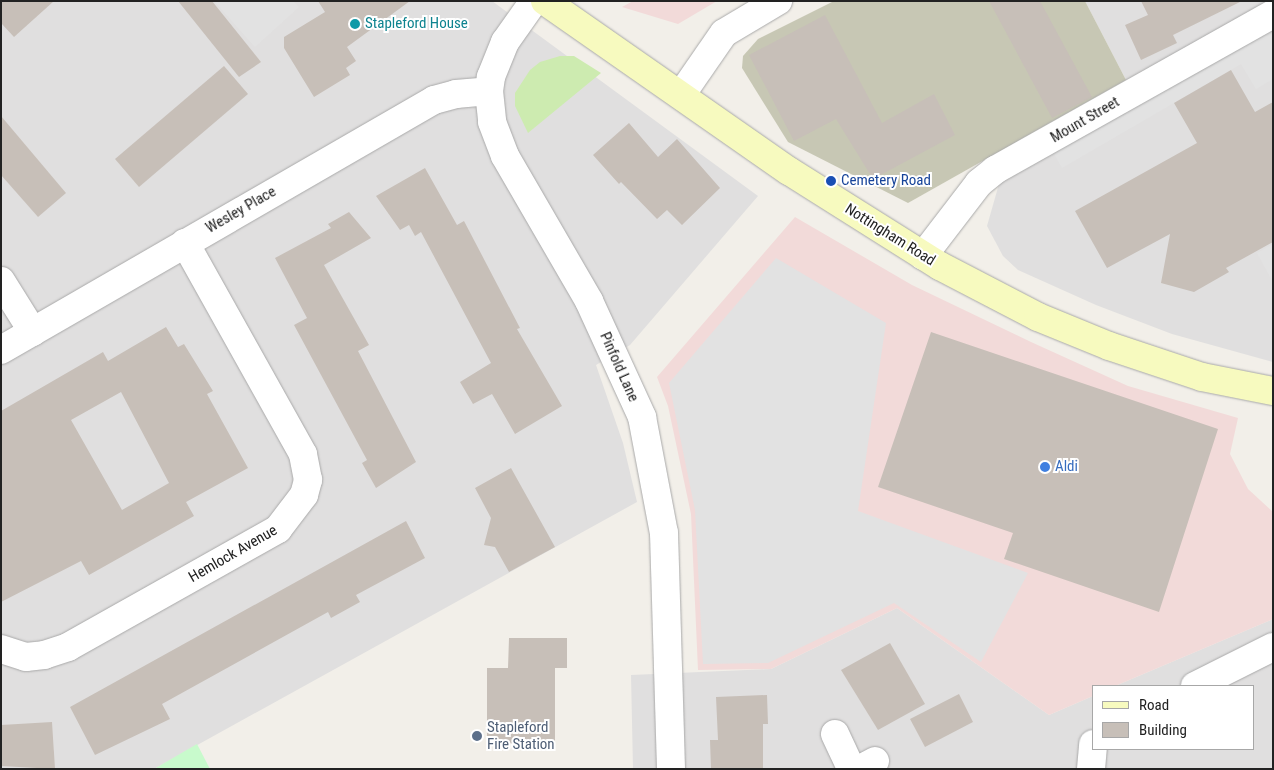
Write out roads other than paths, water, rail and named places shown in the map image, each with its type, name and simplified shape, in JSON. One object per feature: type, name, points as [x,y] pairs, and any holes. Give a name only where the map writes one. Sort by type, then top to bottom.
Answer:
[{"type":"main road","name":"Nottingham Road","points":[[546,1],[789,171],[923,256],[1038,317],[1109,346],[1202,377],[1273,391]]},
{"type":"street","name":"Pinfold Lane","points":[[534,1],[506,42],[488,91],[492,122],[505,156],[589,301],[642,418],[664,533],[671,769]]},
{"type":"street","points":[[681,95],[724,32],[778,1]]},
{"type":"street","name":"Mount Street","points":[[923,256],[979,182],[995,170],[1273,14]]},
{"type":"street","name":"Wesley Place","points":[[1,350],[434,100],[456,94],[488,91]]},
{"type":"street","name":"Hemlock Avenue","points":[[1,649],[26,657],[68,647],[278,529],[304,495],[308,480],[303,454],[186,243]]},
{"type":"street","points":[[1,282],[33,332]]},
{"type":"street","points":[[1197,685],[1273,647]]},
{"type":"street","points":[[835,734],[862,766]]},
{"type":"place","name":"Stapleford House","points":[[355,24]]},
{"type":"place","name":"Cemetery Road","points":[[831,181]]},
{"type":"place","name":"Aldi","points":[[1045,467]]},
{"type":"place","name":"Stapleford Fire Station","points":[[477,736]]}]
